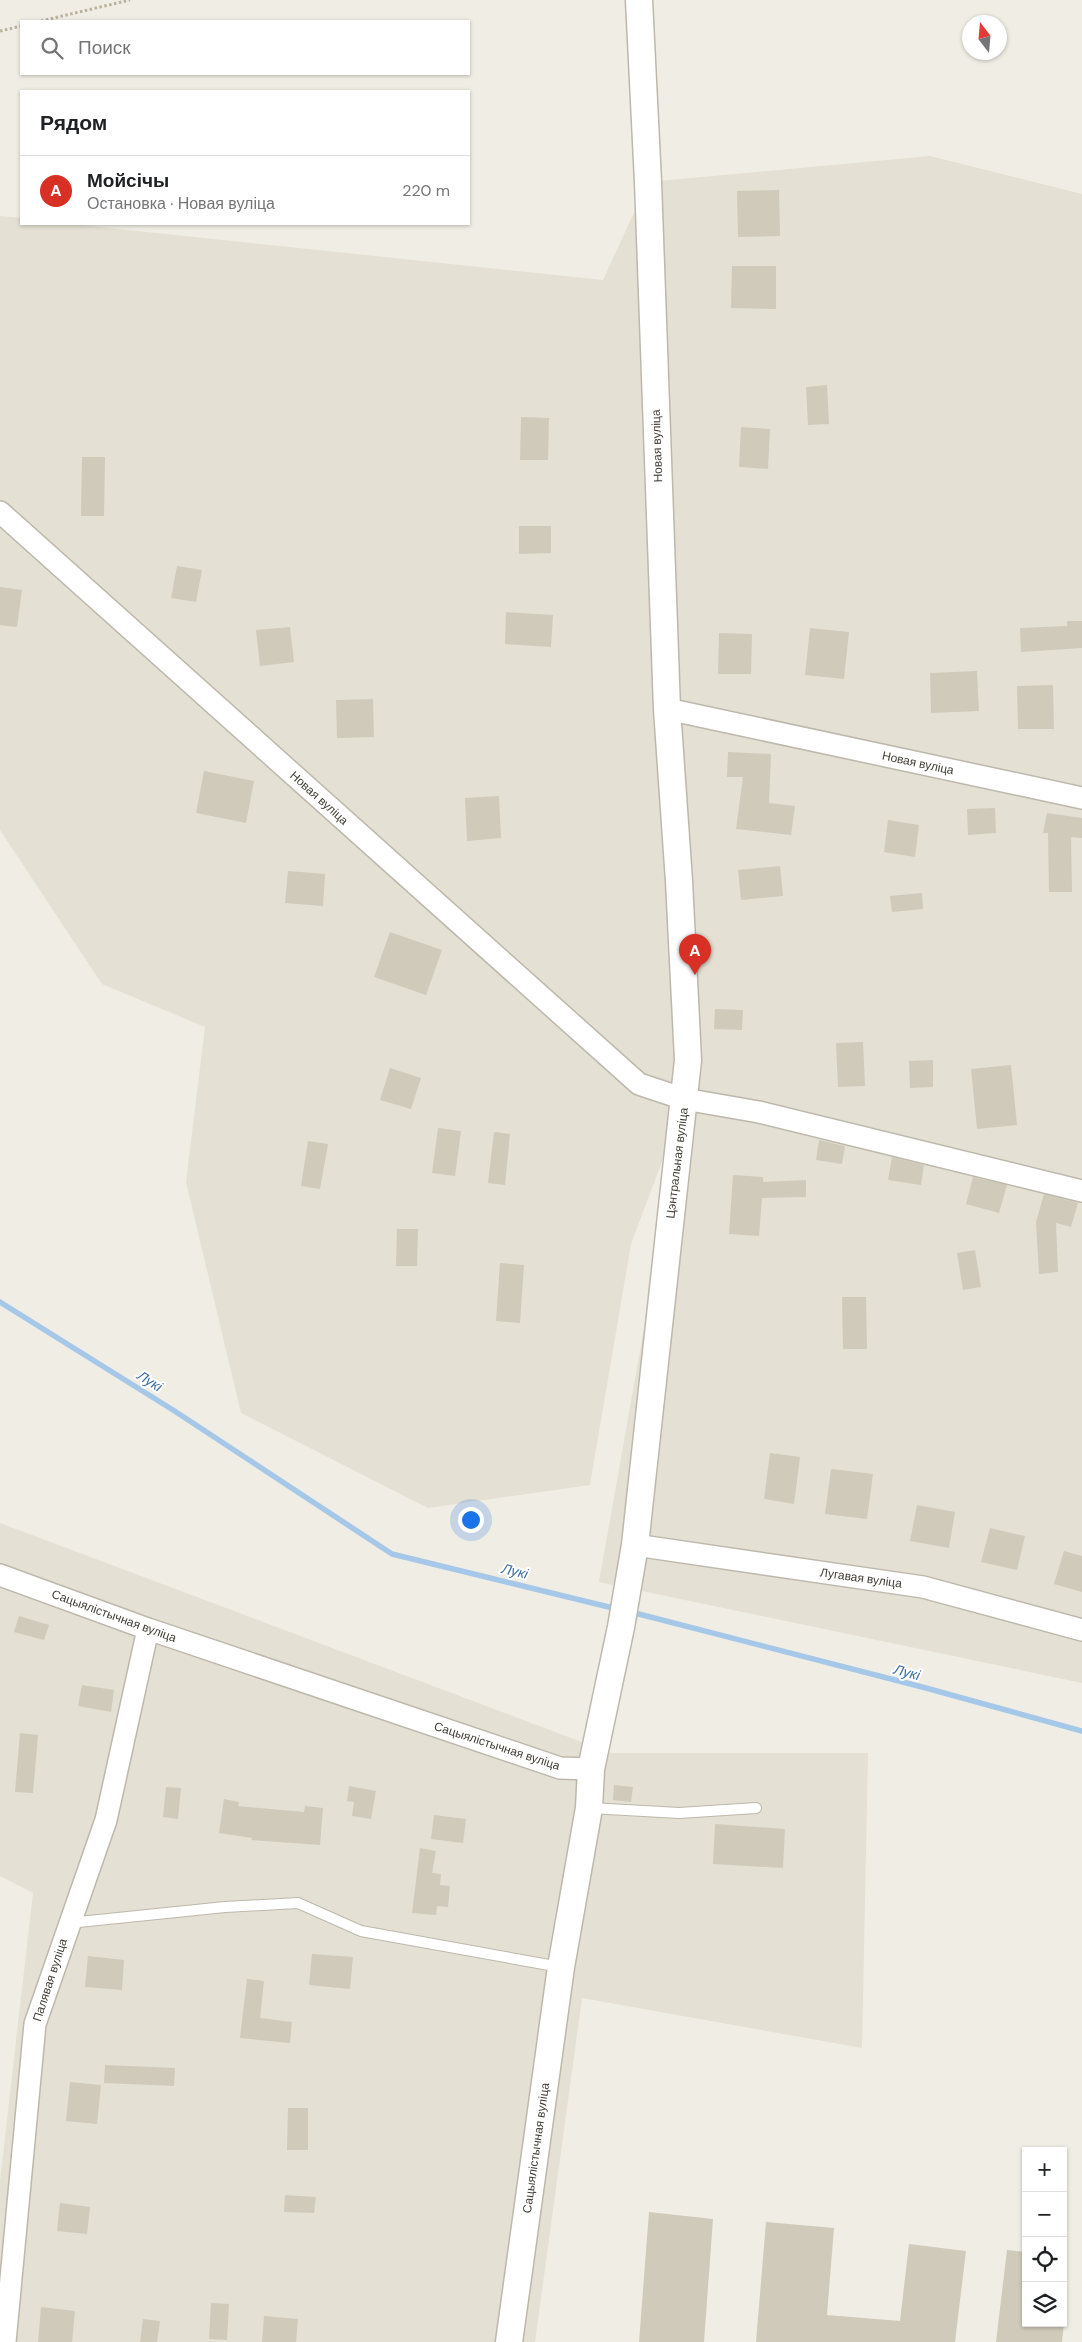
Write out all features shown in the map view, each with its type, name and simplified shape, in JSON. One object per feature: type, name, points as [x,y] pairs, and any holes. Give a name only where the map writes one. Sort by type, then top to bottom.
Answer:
[{"type":"street","name":"Новая вуліца","points":[[0,512],[639,1084],[684,1099],[688,1050],[680,881],[667,709],[648,182],[638,0]]},
{"type":"street","name":"Новая вуліца","points":[[667,709],[1082,798]]},
{"type":"street","name":"Цэнтральная вуліца","points":[[591,1769],[622,1627],[636,1546],[684,1099],[759,1112],[1082,1191]]},
{"type":"street","name":"Лугавая вуліца","points":[[636,1546],[924,1587],[1082,1630]]},
{"type":"street","name":"Сацыялістычная вуліца","points":[[0,1575],[148,1629],[560,1768],[591,1769],[589,1808],[561,1967],[509,2342]]},
{"type":"street","name":"Палявая вуліца","points":[[5,2342],[35,2024],[68,1923],[106,1820],[148,1629]]},
{"type":"lane","points":[[589,1808],[679,1813],[756,1808]]},
{"type":"lane","points":[[68,1923],[225,1907],[298,1903],[361,1931],[561,1967]]},
{"type":"path","points":[[44,20],[130,0]]},
{"type":"path","points":[[0,31],[20,26]]},
{"type":"shaded area","points":[[930,156],[1082,194],[1082,1683],[599,1582],[684,1103],[631,1244],[590,1485],[428,1508],[241,1413],[186,1182],[205,1027],[102,984],[0,830],[0,216],[20,218],[20,225],[80,225],[603,280],[648,182]]},
{"type":"shaded area","points":[[0,1523],[611,1753],[868,1753],[862,2048],[582,1998],[535,2342],[0,2342],[0,2181],[33,1893],[0,1876]]},
{"type":"building","points":[[779,190],[780,236],[738,237],[737,191]]},
{"type":"building","points":[[732,266],[776,266],[776,309],[731,308]]},
{"type":"building","points":[[827,385],[829,424],[808,425],[806,387]]},
{"type":"building","points":[[521,417],[549,418],[548,460],[520,460]]},
{"type":"building","points":[[741,427],[770,429],[768,469],[739,467]]},
{"type":"building","points":[[82,457],[105,457],[104,516],[81,516]]},
{"type":"building","points":[[519,526],[551,526],[551,553],[519,554]]},
{"type":"building","points":[[177,566],[202,570],[196,602],[171,598]]},
{"type":"building","points":[[0,587],[22,590],[17,627],[0,625]]},
{"type":"building","points":[[506,612],[553,615],[551,647],[505,644]]},
{"type":"building","points":[[1067,621],[1082,621],[1082,648],[1021,652],[1020,628],[1067,626]]},
{"type":"building","points":[[290,627],[294,662],[260,666],[256,630]]},
{"type":"building","points":[[810,628],[849,632],[844,679],[805,675]]},
{"type":"building","points":[[719,633],[752,634],[751,674],[718,674]]},
{"type":"building","points":[[977,671],[979,711],[931,713],[930,673]]},
{"type":"building","points":[[1053,685],[1054,729],[1018,729],[1017,686]]},
{"type":"building","points":[[373,699],[374,737],[337,738],[336,700]]},
{"type":"building","points":[[728,752],[771,754],[769,803],[795,806],[791,835],[736,829],[743,777],[727,777]]},
{"type":"building","points":[[204,771],[254,781],[246,823],[196,813]]},
{"type":"building","points":[[499,796],[501,838],[467,841],[465,798]]},
{"type":"building","points":[[995,808],[996,833],[968,835],[967,809]]},
{"type":"building","points":[[1047,813],[1082,818],[1082,838],[1071,837],[1072,892],[1049,892],[1048,833],[1043,833]]},
{"type":"building","points":[[888,820],[919,825],[915,857],[884,852]]},
{"type":"building","points":[[780,866],[783,896],[741,900],[738,870]]},
{"type":"building","points":[[288,871],[325,874],[323,906],[285,903]]},
{"type":"building","points":[[922,893],[923,909],[892,912],[890,896]]},
{"type":"building","points":[[390,932],[442,950],[426,995],[374,977]]},
{"type":"building","points":[[715,1009],[743,1010],[742,1030],[714,1029]]},
{"type":"building","points":[[863,1042],[865,1086],[838,1087],[836,1043]]},
{"type":"building","points":[[933,1060],[933,1087],[910,1088],[909,1061]]},
{"type":"building","points":[[1011,1065],[1017,1125],[977,1129],[971,1069]]},
{"type":"building","points":[[390,1068],[421,1078],[411,1109],[380,1100]]},
{"type":"building","points":[[438,1128],[461,1131],[455,1176],[432,1173]]},
{"type":"building","points":[[494,1132],[510,1134],[505,1185],[488,1183]]},
{"type":"building","points":[[819,1140],[845,1146],[842,1164],[816,1160]]},
{"type":"building","points":[[308,1141],[328,1144],[320,1189],[301,1186]]},
{"type":"building","points":[[892,1157],[924,1165],[921,1185],[888,1180]]},
{"type":"building","points":[[733,1175],[763,1177],[763,1182],[806,1180],[806,1197],[762,1198],[759,1236],[729,1234]]},
{"type":"building","points":[[973,1177],[1007,1185],[999,1213],[966,1204]]},
{"type":"building","points":[[1044,1194],[1078,1203],[1071,1227],[1056,1223],[1058,1272],[1039,1274],[1036,1222]]},
{"type":"building","points":[[397,1229],[418,1229],[417,1266],[396,1266]]},
{"type":"building","points":[[975,1250],[981,1287],[963,1290],[957,1253]]},
{"type":"building","points":[[500,1263],[524,1265],[520,1323],[496,1321]]},
{"type":"building","points":[[842,1297],[866,1297],[867,1349],[843,1349]]},
{"type":"building","points":[[770,1453],[800,1457],[794,1504],[764,1499]]},
{"type":"building","points":[[831,1469],[873,1474],[867,1519],[825,1514]]},
{"type":"building","points":[[917,1505],[955,1512],[949,1548],[910,1541]]},
{"type":"building","points":[[990,1528],[1025,1536],[1017,1570],[981,1562]]},
{"type":"building","points":[[1064,1551],[1082,1556],[1082,1592],[1054,1584]]},
{"type":"building","points":[[19,1616],[49,1625],[44,1640],[14,1632]]},
{"type":"building","points":[[82,1685],[114,1690],[111,1712],[78,1706]]},
{"type":"building","points":[[20,1733],[38,1735],[33,1793],[15,1792]]},
{"type":"building","points":[[614,1785],[633,1787],[631,1802],[613,1800]]},
{"type":"building","points":[[349,1786],[376,1791],[371,1819],[352,1816],[354,1802],[347,1801]]},
{"type":"building","points":[[166,1787],[181,1788],[178,1819],[163,1817]]},
{"type":"building","points":[[224,1799],[239,1802],[238,1806],[304,1812],[305,1806],[323,1808],[320,1845],[251,1840],[252,1838],[219,1833]]},
{"type":"building","points":[[434,1815],[466,1819],[463,1843],[431,1839]]},
{"type":"building","points":[[715,1824],[785,1829],[783,1868],[713,1864]]},
{"type":"building","points":[[420,1848],[436,1851],[432,1873],[441,1874],[440,1885],[450,1886],[448,1907],[437,1906],[436,1915],[412,1913]]},
{"type":"building","points":[[312,1954],[353,1957],[350,1989],[309,1985]]},
{"type":"building","points":[[88,1956],[124,1960],[122,1990],[85,1987]]},
{"type":"building","points":[[247,1979],[264,1981],[260,2018],[292,2022],[290,2043],[240,2038]]},
{"type":"building","points":[[105,2065],[175,2068],[174,2086],[104,2083]]},
{"type":"building","points":[[70,2082],[101,2085],[97,2124],[66,2121]]},
{"type":"building","points":[[288,2108],[308,2108],[308,2150],[287,2150]]},
{"type":"building","points":[[285,2195],[316,2197],[314,2213],[284,2212]]},
{"type":"building","points":[[60,2203],[90,2207],[87,2234],[57,2231]]},
{"type":"building","points":[[649,2212],[713,2219],[704,2342],[639,2342]]},
{"type":"building","points":[[766,2222],[834,2228],[827,2315],[900,2321],[909,2244],[966,2251],[955,2342],[756,2342]]},
{"type":"building","points":[[1007,2250],[1022,2252],[1022,2327],[1064,2327],[1062,2342],[996,2342]]},
{"type":"building","points":[[211,2303],[229,2304],[227,2340],[209,2339]]},
{"type":"building","points":[[41,2307],[75,2311],[72,2342],[38,2342]]},
{"type":"building","points":[[264,2316],[298,2319],[296,2342],[262,2342]]},
{"type":"building","points":[[143,2319],[160,2321],[157,2342],[140,2342]]},
{"type":"waterway","name":"Лукі","points":[[0,1302],[173,1410],[392,1554],[617,1609]]},
{"type":"waterway","name":"Лукі","points":[[631,1612],[926,1688],[1082,1731]]},
{"type":"place","name":"Мойсічы","points":[[695,975]]}]
